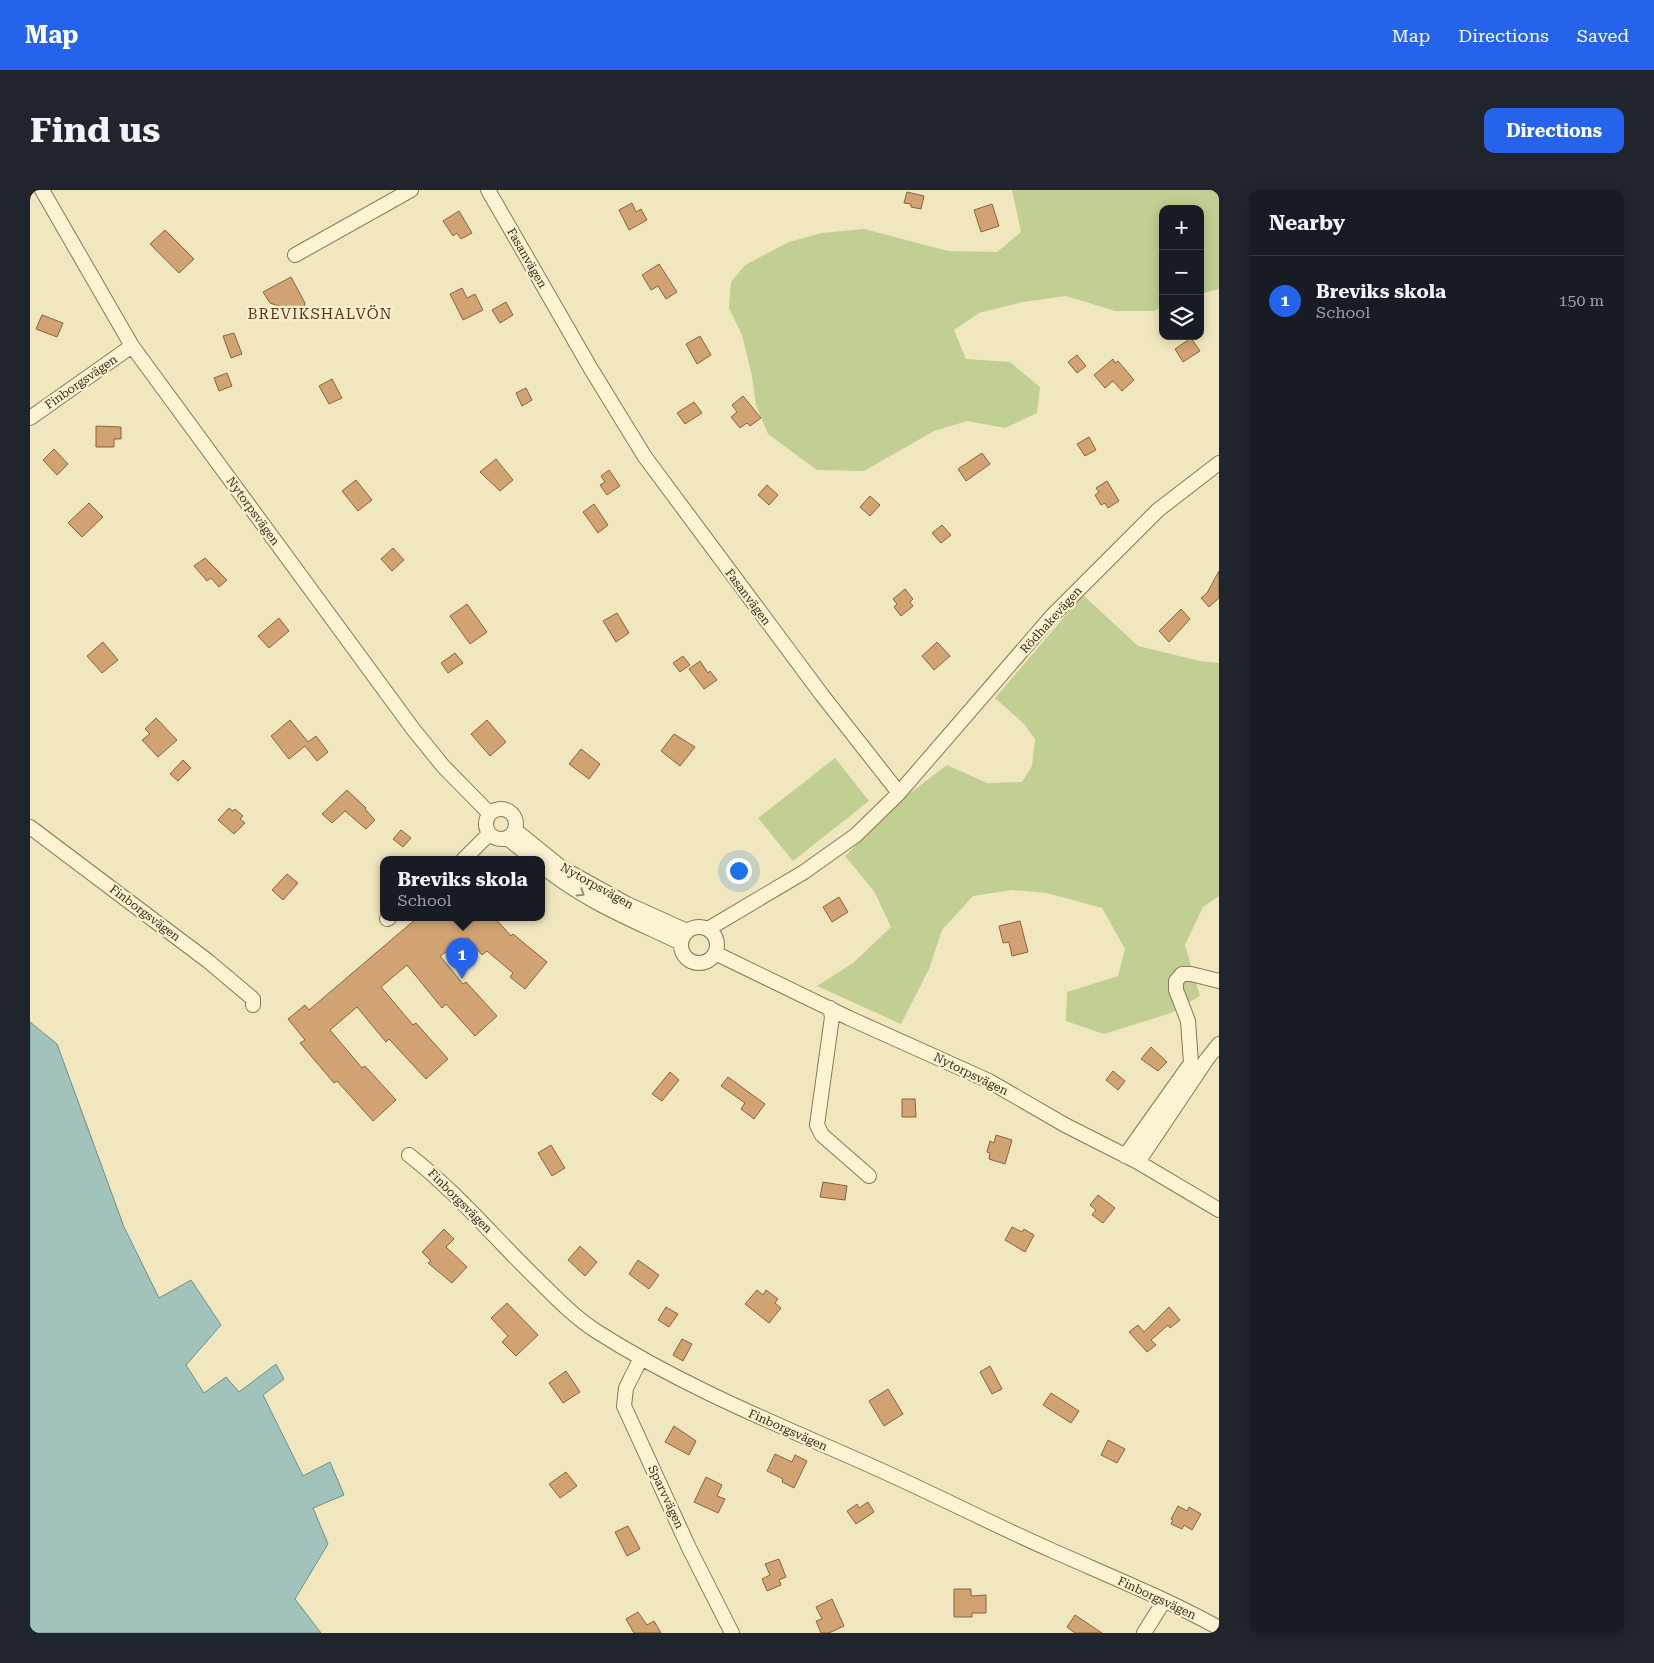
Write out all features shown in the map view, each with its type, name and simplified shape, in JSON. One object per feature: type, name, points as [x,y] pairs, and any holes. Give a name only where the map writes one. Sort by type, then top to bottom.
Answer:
[{"type":"street","name":"Nytorpsvägen","points":[[42,190],[132,346],[414,729],[449,772],[490,814]]},
{"type":"street","points":[[295,255],[411,190]]},
{"type":"street","name":"Fasanvägen","points":[[488,190],[591,369],[645,457],[822,695],[899,793]]},
{"type":"street","name":"Finborgsvägen","points":[[30,418],[132,346]]},
{"type":"street","name":"Rödhakevägen","points":[[899,793],[985,696],[1052,616],[1158,510],[1218,466]]},
{"type":"street","points":[[708,929],[804,872],[856,835],[899,793]]},
{"type":"street","points":[[497,810],[507,811],[514,819],[511,834],[498,839],[489,834],[486,826],[490,814],[497,810]]},
{"type":"street","name":"Finborgsvägen","points":[[30,827],[208,961],[253,998],[253,1005]]},
{"type":"street","points":[[466,856],[489,834]]},
{"type":"street","name":"Nytorpsvägen","points":[[511,834],[544,856]]},
{"type":"street","points":[[511,834],[531,856]]},
{"type":"street","name":"Nytorpsvägen","points":[[545,857],[684,937]]},
{"type":"street","name":"Nytorpsvägen","points":[[545,868],[590,899],[684,937]]},
{"type":"street","points":[[699,927],[708,929],[716,940],[715,953],[708,960],[696,962],[686,957],[684,937],[699,927]]},
{"type":"street","name":"Nytorpsvägen","points":[[715,953],[989,1081],[1138,1162],[1219,1210]]},
{"type":"street","points":[[1125,1156],[1191,1063],[1188,1021],[1176,990],[1176,981],[1182,974],[1191,974],[1219,981]]},
{"type":"street","points":[[830,1008],[832,1017],[817,1125],[822,1135],[869,1176]]},
{"type":"street","points":[[1138,1162],[1219,1044]]},
{"type":"street","name":"Finborgsvägen","points":[[409,1154],[447,1186],[511,1254],[572,1313],[661,1370],[745,1411],[878,1469],[1015,1534],[1218,1625]]},
{"type":"street","name":"Sparvvägen","points":[[641,1358],[626,1388],[624,1406],[689,1548],[732,1633]]},
{"type":"street","points":[[1144,1633],[1164,1601]]},
{"type":"green space","points":[[1012,190],[1219,190],[1219,289],[1204,293],[1204,205],[1159,205],[1159,308],[1154,311],[1115,311],[1066,296],[1023,302],[979,313],[954,330],[966,359],[1010,362],[1040,387],[1037,413],[1005,428],[967,421],[934,431],[864,471],[817,470],[768,434],[756,405],[752,376],[742,335],[729,308],[731,282],[745,265],[789,242],[822,233],[864,229],[948,251],[997,252],[1021,232]]},
{"type":"green space","points":[[1083,595],[1138,646],[1200,661],[1219,663],[1219,896],[1203,907],[1185,945],[1200,996],[1171,1013],[1104,1034],[1066,1021],[1067,992],[1118,976],[1125,949],[1102,908],[1047,893],[1012,890],[973,896],[942,930],[929,969],[901,1024],[817,986],[853,963],[891,927],[874,891],[845,856],[902,799],[947,765],[987,783],[1022,782],[1032,766],[1035,739],[1024,724],[995,698]]},
{"type":"green space","points":[[835,758],[869,801],[793,861],[758,818]]},
{"type":"water","points":[[30,1022],[57,1044],[124,1227],[159,1298],[191,1280],[221,1325],[186,1365],[204,1393],[226,1377],[239,1392],[276,1364],[284,1379],[263,1395],[303,1476],[330,1462],[344,1495],[313,1508],[328,1544],[295,1599],[321,1633],[30,1633]]},
{"type":"building","points":[[907,192],[924,196],[921,209],[904,203]]},
{"type":"building","points":[[632,203],[636,212],[641,209],[647,220],[629,230],[619,210]]},
{"type":"building","points":[[992,204],[999,226],[981,232],[974,210]]},
{"type":"building","points":[[459,211],[472,233],[461,239],[457,233],[453,236],[443,221]]},
{"type":"building","points":[[165,230],[194,259],[179,273],[150,244]]},
{"type":"building","points":[[659,264],[677,292],[666,299],[658,286],[651,290],[642,275]]},
{"type":"building","points":[[291,277],[305,303],[304,308],[295,312],[270,303],[263,292]]},
{"type":"building","points":[[462,288],[467,298],[475,294],[483,310],[463,320],[450,294]]},
{"type":"building","points":[[506,302],[513,315],[500,323],[492,310]]},
{"type":"building","points":[[42,315],[63,323],[57,337],[36,329]]},
{"type":"building","points":[[234,333],[242,354],[231,358],[223,336]]},
{"type":"building","points":[[700,336],[711,355],[697,364],[686,344]]},
{"type":"building","points":[[1188,340],[1192,340],[1200,351],[1183,362],[1175,349]]},
{"type":"building","points":[[1077,355],[1086,366],[1077,373],[1068,362]]},
{"type":"building","points":[[1113,359],[1115,363],[1118,361],[1134,380],[1122,391],[1113,381],[1105,388],[1094,375]]},
{"type":"building","points":[[227,373],[232,386],[219,391],[214,378]]},
{"type":"building","points":[[332,379],[342,398],[329,404],[319,386]]},
{"type":"building","points":[[526,388],[532,400],[522,406],[516,393]]},
{"type":"building","points":[[743,396],[761,418],[750,426],[747,423],[740,428],[731,417],[737,412],[732,405]]},
{"type":"building","points":[[694,402],[702,413],[685,424],[677,413]]},
{"type":"building","points":[[96,426],[121,427],[121,439],[114,439],[114,447],[96,447]]},
{"type":"building","points":[[1089,437],[1096,450],[1085,456],[1077,444]]},
{"type":"building","points":[[54,449],[68,464],[57,475],[43,460]]},
{"type":"building","points":[[982,453],[990,464],[966,481],[958,469]]},
{"type":"building","points":[[496,459],[513,480],[500,491],[480,472]]},
{"type":"building","points":[[609,470],[620,486],[607,495],[600,485],[605,482],[601,476]]},
{"type":"building","points":[[356,480],[372,500],[358,511],[342,491]]},
{"type":"building","points":[[1107,481],[1119,501],[1108,508],[1105,503],[1101,505],[1095,495],[1099,492],[1096,488]]},
{"type":"building","points":[[767,485],[778,495],[769,505],[758,495]]},
{"type":"building","points":[[870,496],[880,505],[870,516],[860,507]]},
{"type":"building","points":[[89,503],[103,517],[82,537],[68,523]]},
{"type":"building","points":[[594,504],[608,525],[598,533],[583,512]]},
{"type":"building","points":[[942,525],[951,535],[941,543],[932,533]]},
{"type":"building","points":[[393,548],[404,560],[392,571],[381,559]]},
{"type":"building","points":[[205,558],[227,580],[219,587],[211,578],[207,581],[194,566]]},
{"type":"building","points":[[1219,571],[1219,598],[1209,607],[1201,598],[1207,593]]},
{"type":"building","points":[[905,589],[913,599],[910,602],[913,606],[901,616],[894,607],[897,604],[893,599]]},
{"type":"building","points":[[467,604],[487,632],[470,644],[450,616]]},
{"type":"building","points":[[1181,609],[1190,619],[1169,642],[1159,631]]},
{"type":"building","points":[[617,613],[629,633],[616,642],[603,621]]},
{"type":"building","points":[[279,618],[289,631],[269,648],[258,636]]},
{"type":"building","points":[[103,642],[118,660],[102,673],[87,656]]},
{"type":"building","points":[[937,642],[950,656],[934,670],[922,656]]},
{"type":"building","points":[[455,653],[463,663],[448,673],[441,663]]},
{"type":"building","points":[[683,656],[690,665],[680,672],[673,663]]},
{"type":"building","points":[[700,661],[708,673],[710,671],[717,680],[704,689],[689,669]]},
{"type":"building","points":[[156,718],[177,740],[158,757],[142,740],[150,734],[145,729]]},
{"type":"building","points":[[290,720],[308,742],[316,736],[328,752],[317,761],[305,746],[289,759],[271,736]]},
{"type":"building","points":[[487,720],[506,742],[490,756],[471,734]]},
{"type":"building","points":[[674,734],[695,747],[680,766],[661,751]]},
{"type":"building","points":[[581,749],[600,764],[589,779],[569,764]]},
{"type":"building","points":[[183,760],[191,768],[178,781],[170,774]]},
{"type":"building","points":[[347,790],[366,808],[375,820],[366,829],[345,811],[332,823],[322,814]]},
{"type":"building","points":[[229,808],[233,811],[235,809],[243,816],[240,819],[245,823],[234,834],[218,820]]},
{"type":"building","points":[[401,830],[411,838],[403,847],[393,839]]},
{"type":"building","points":[[287,874],[298,883],[283,900],[272,890]]},
{"type":"building","points":[[839,897],[848,912],[832,922],[823,907]]},
{"type":"building","points":[[413,921],[498,921],[511,936],[513,934],[547,962],[525,989],[510,977],[513,973],[487,951],[482,955],[468,938],[440,956],[463,984],[466,982],[497,1016],[475,1036],[446,1004],[442,1008],[407,965],[381,987],[413,1025],[416,1023],[448,1059],[426,1079],[389,1039],[386,1042],[357,1007],[330,1030],[362,1068],[365,1066],[396,1100],[373,1121],[337,1081],[334,1083],[300,1043],[305,1040],[288,1019],[305,1005],[309,1010]]},
{"type":"building","points":[[1020,921],[1028,952],[1012,956],[1009,942],[1003,943],[999,926]]},
{"type":"building","points":[[1151,1047],[1167,1062],[1158,1071],[1141,1059]]},
{"type":"building","points":[[1113,1071],[1125,1081],[1118,1090],[1106,1080]]},
{"type":"building","points":[[670,1072],[679,1080],[662,1101],[652,1094]]},
{"type":"building","points":[[728,1077],[765,1104],[754,1119],[741,1109],[745,1103],[721,1086]]},
{"type":"building","points":[[902,1099],[915,1099],[916,1117],[902,1117]]},
{"type":"building","points":[[996,1135],[1012,1140],[1005,1164],[989,1159],[990,1153],[987,1152],[990,1141],[994,1143]]},
{"type":"building","points":[[551,1145],[565,1168],[552,1176],[538,1153]]},
{"type":"building","points":[[823,1182],[847,1186],[845,1200],[820,1197]]},
{"type":"building","points":[[1098,1195],[1115,1208],[1103,1223],[1092,1215],[1096,1210],[1090,1205]]},
{"type":"building","points":[[1012,1227],[1022,1232],[1024,1229],[1034,1235],[1025,1252],[1005,1240]]},
{"type":"building","points":[[444,1229],[454,1239],[446,1247],[467,1267],[452,1283],[428,1263],[431,1261],[422,1252]]},
{"type":"building","points":[[580,1246],[597,1262],[585,1276],[568,1260]]},
{"type":"building","points":[[638,1260],[659,1275],[649,1289],[629,1274]]},
{"type":"building","points":[[757,1290],[763,1295],[766,1290],[778,1299],[775,1303],[781,1308],[769,1323],[745,1304]]},
{"type":"building","points":[[507,1303],[538,1335],[516,1356],[502,1342],[508,1336],[491,1318]]},
{"type":"building","points":[[666,1307],[678,1314],[669,1327],[658,1320]]},
{"type":"building","points":[[1169,1307],[1180,1320],[1170,1328],[1168,1325],[1151,1340],[1156,1345],[1147,1352],[1129,1332],[1138,1325],[1144,1332]]},
{"type":"building","points":[[682,1339],[692,1344],[683,1361],[673,1355]]},
{"type":"building","points":[[990,1366],[1002,1389],[992,1394],[980,1372]]},
{"type":"building","points":[[566,1371],[580,1392],[563,1403],[549,1383]]},
{"type":"building","points":[[888,1389],[903,1414],[884,1426],[869,1401]]},
{"type":"building","points":[[1051,1393],[1079,1411],[1071,1423],[1043,1405]]},
{"type":"building","points":[[674,1426],[696,1441],[689,1455],[665,1442]]},
{"type":"building","points":[[1108,1440],[1125,1449],[1117,1463],[1101,1455]]},
{"type":"building","points":[[775,1454],[792,1462],[795,1455],[807,1461],[794,1488],[782,1482],[783,1479],[767,1471]]},
{"type":"building","points":[[566,1472],[577,1486],[560,1498],[549,1484]]},
{"type":"building","points":[[706,1477],[722,1485],[717,1496],[725,1499],[718,1513],[694,1502]]},
{"type":"building","points":[[868,1502],[874,1512],[856,1524],[847,1511],[857,1504],[859,1508]]},
{"type":"building","points":[[1178,1506],[1187,1511],[1189,1507],[1201,1514],[1192,1530],[1184,1525],[1182,1529],[1171,1524],[1173,1520],[1171,1519]]},
{"type":"building","points":[[628,1526],[640,1549],[627,1556],[615,1532]]},
{"type":"building","points":[[779,1559],[786,1577],[779,1580],[781,1585],[767,1591],[762,1579],[770,1575],[765,1564]]},
{"type":"building","points":[[954,1589],[971,1589],[971,1596],[986,1595],[986,1613],[972,1613],[972,1617],[954,1617]]},
{"type":"building","points":[[832,1599],[844,1626],[829,1633],[821,1633],[816,1621],[822,1619],[816,1607]]},
{"type":"building","points":[[638,1612],[647,1625],[654,1621],[661,1633],[634,1633],[626,1619]]},
{"type":"building","points":[[1075,1615],[1102,1633],[1075,1633],[1067,1627]]},
{"type":"place","name":"Breviks skola","points":[[462,979]]},
{"type":"district","name":"BREVIKSHALVÖN","points":[[320,314]]}]
